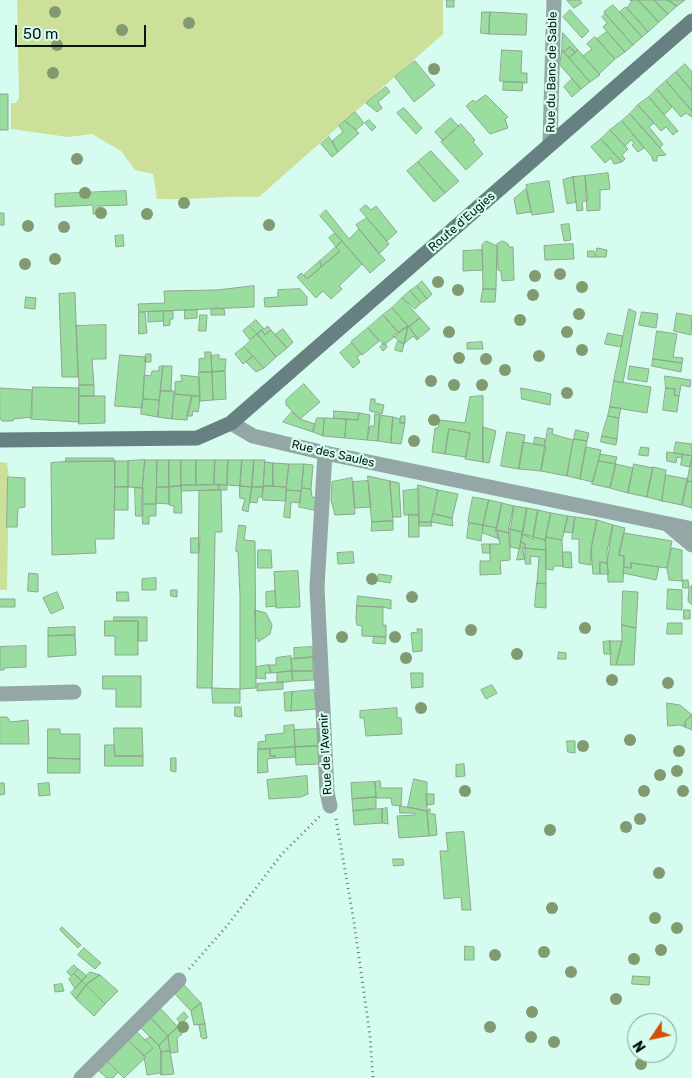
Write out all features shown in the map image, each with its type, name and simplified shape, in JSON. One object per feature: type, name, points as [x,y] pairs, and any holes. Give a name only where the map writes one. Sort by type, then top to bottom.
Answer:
[{"type":"main road","name":"Route d'Eugies","points":[[231,423],[692,21]]},
{"type":"main road","points":[[0,440],[197,438],[231,423]]},
{"type":"street","name":"Rue du Banc de Sable","points":[[550,144],[554,0]]},
{"type":"street","name":"Rue des Saules","points":[[231,423],[254,436],[325,453],[692,529]]},
{"type":"street","name":"Rue de l'Avenir","points":[[325,453],[317,587],[327,792],[330,806]]},
{"type":"street","name":"Rue des Saules","points":[[667,524],[692,545]]},
{"type":"street","points":[[0,694],[74,692]]},
{"type":"street","points":[[81,1078],[179,980]]},
{"type":"path","name":"Rue de l'Avenir","points":[[179,980],[227,926],[281,856],[330,806]]},
{"type":"path","points":[[330,806],[337,820],[354,922],[370,1036],[373,1078]]},
{"type":"green space","points":[[17,0],[443,0],[443,34],[259,197],[157,199],[153,174],[135,170],[121,151],[92,134],[68,137],[11,129],[11,103],[16,103],[19,98]]},
{"type":"green space","points":[[0,462],[7,463],[9,477],[7,590],[0,590]]},
{"type":"building","points":[[447,0],[454,0],[454,7],[447,7]]},
{"type":"building","points":[[567,0],[580,0],[582,3],[574,8]]},
{"type":"building","points":[[630,0],[638,0],[659,22],[648,32],[627,8],[632,1]]},
{"type":"building","points":[[638,0],[654,0],[668,14],[659,22]]},
{"type":"building","points":[[654,0],[668,0],[677,6],[668,14]]},
{"type":"building","points":[[668,0],[685,0],[677,6]]},
{"type":"building","points":[[613,5],[642,37],[633,45],[604,12]]},
{"type":"building","points":[[626,7],[648,32],[642,37],[620,12]]},
{"type":"building","points":[[570,10],[589,31],[582,38],[563,17]]},
{"type":"building","points":[[482,12],[490,12],[489,34],[481,33]]},
{"type":"building","points":[[490,12],[527,14],[526,35],[489,34]]},
{"type":"building","points":[[605,14],[633,45],[625,52],[603,27],[607,23],[602,17]]},
{"type":"building","points":[[607,32],[625,52],[615,59],[597,39]]},
{"type":"building","points":[[563,33],[578,50],[575,53],[570,47],[564,52],[562,50]]},
{"type":"building","points":[[595,37],[615,59],[599,74],[583,56],[592,49],[587,44]]},
{"type":"building","points":[[570,47],[575,53],[569,58],[564,52]]},
{"type":"building","points":[[502,50],[522,51],[521,73],[527,73],[527,83],[500,81]]},
{"type":"building","points":[[562,50],[590,82],[581,89],[560,65]]},
{"type":"building","points":[[578,50],[600,75],[590,82],[569,58]]},
{"type":"building","points":[[415,61],[435,85],[414,102],[395,77]]},
{"type":"building","points":[[685,64],[692,72],[692,91],[676,72]]},
{"type":"building","points":[[676,72],[692,91],[692,111],[666,81]]},
{"type":"building","points":[[572,79],[581,89],[572,97],[564,87]]},
{"type":"building","points":[[666,81],[692,111],[692,117],[686,113],[681,117],[657,89]]},
{"type":"building","points":[[504,82],[523,82],[522,91],[503,90]]},
{"type":"building","points":[[386,87],[390,92],[378,102],[382,108],[377,112],[366,103]]},
{"type":"building","points":[[657,89],[672,107],[664,115],[649,97]]},
{"type":"building","points":[[0,94],[8,94],[8,130],[0,130]]},
{"type":"building","points":[[486,95],[508,117],[505,119],[508,128],[490,134],[466,106],[473,100],[475,102]]},
{"type":"building","points":[[649,97],[678,131],[673,135],[666,127],[661,131],[638,105]]},
{"type":"building","points":[[638,105],[654,123],[649,127],[663,144],[660,148],[630,114]]},
{"type":"building","points":[[404,108],[422,128],[416,134],[397,113]]},
{"type":"building","points":[[355,112],[364,123],[356,130],[345,121]]},
{"type":"building","points":[[630,114],[666,155],[657,156],[657,161],[653,161],[652,157],[622,121]]},
{"type":"building","points":[[451,118],[459,127],[443,141],[435,132]]},
{"type":"building","points":[[369,120],[376,127],[372,131],[365,123]]},
{"type":"building","points":[[345,121],[359,133],[338,152],[332,141],[343,132],[339,126]]},
{"type":"building","points":[[622,121],[644,148],[638,152],[632,145],[634,143],[631,140],[625,146],[610,130]]},
{"type":"building","points":[[461,124],[475,140],[473,142],[483,154],[466,170],[441,142]]},
{"type":"building","points":[[610,130],[628,149],[622,155],[625,159],[622,162],[601,139]]},
{"type":"building","points":[[329,137],[338,152],[332,157],[321,144]]},
{"type":"building","points":[[601,139],[622,162],[614,164],[611,158],[605,163],[591,147]]},
{"type":"building","points":[[431,151],[459,181],[445,193],[418,162]]},
{"type":"building","points":[[418,162],[445,193],[434,202],[407,171]]},
{"type":"building","points":[[608,173],[610,189],[600,190],[600,210],[587,211],[585,176]]},
{"type":"building","points":[[585,176],[588,200],[582,202],[583,210],[577,211],[573,177]]},
{"type":"building","points":[[573,177],[576,202],[567,204],[563,180]]},
{"type":"building","points":[[549,181],[554,212],[532,215],[526,185]]},
{"type":"building","points":[[526,189],[531,212],[517,214],[514,199]]},
{"type":"building","points":[[126,191],[127,205],[99,206],[99,214],[93,214],[93,205],[55,207],[55,194]]},
{"type":"building","points":[[366,205],[371,210],[376,206],[397,232],[387,241],[360,210]]},
{"type":"building","points":[[326,210],[349,239],[359,229],[385,260],[370,273],[320,216]]},
{"type":"building","points":[[0,213],[4,213],[4,225],[0,225]]},
{"type":"building","points":[[367,218],[389,244],[379,254],[356,225]]},
{"type":"building","points":[[569,224],[571,240],[564,241],[561,225]]},
{"type":"building","points":[[335,233],[342,241],[336,247],[329,238]]},
{"type":"building","points":[[123,235],[124,246],[116,247],[115,236]]},
{"type":"building","points":[[342,241],[362,264],[339,286],[342,289],[331,299],[323,291],[316,298],[297,277],[301,273],[307,279],[340,251],[336,247]]},
{"type":"building","points":[[486,241],[497,246],[496,289],[483,289],[482,245]]},
{"type":"building","points":[[503,241],[509,247],[513,247],[514,280],[502,281],[501,271],[498,270],[497,244]]},
{"type":"building","points":[[573,244],[574,259],[545,260],[544,246]]},
{"type":"building","points":[[336,247],[340,251],[321,267],[320,261]]},
{"type":"building","points":[[597,248],[607,250],[606,257],[596,257]]},
{"type":"building","points":[[482,250],[483,270],[463,271],[463,251]]},
{"type":"building","points":[[588,251],[594,251],[596,257],[588,257]]},
{"type":"building","points":[[320,261],[321,267],[307,279],[304,275]]},
{"type":"building","points":[[422,281],[432,294],[427,299],[417,286]]},
{"type":"building","points":[[254,286],[254,307],[139,312],[138,304],[165,303],[164,291],[217,290]]},
{"type":"building","points":[[417,286],[427,299],[421,303],[410,291]]},
{"type":"building","points":[[300,289],[307,297],[307,305],[265,307],[264,298],[278,297],[278,290]]},
{"type":"building","points":[[483,289],[496,289],[495,302],[481,302]]},
{"type":"building","points":[[410,291],[421,303],[415,309],[402,298]]},
{"type":"building","points":[[75,293],[78,377],[62,377],[59,294]]},
{"type":"building","points":[[26,297],[36,298],[35,309],[25,308]]},
{"type":"building","points":[[402,298],[420,318],[409,327],[392,308]]},
{"type":"building","points":[[392,308],[408,326],[399,333],[383,315]]},
{"type":"building","points":[[211,309],[224,309],[225,315],[211,315]]},
{"type":"building","points":[[629,309],[636,312],[623,383],[614,381]]},
{"type":"building","points":[[185,310],[197,310],[197,318],[185,319]]},
{"type":"building","points":[[164,311],[173,311],[173,319],[170,319],[170,325],[164,326]]},
{"type":"building","points":[[164,311],[163,321],[148,322],[148,312]]},
{"type":"building","points":[[139,312],[145,312],[147,333],[139,334]]},
{"type":"building","points":[[642,312],[658,314],[656,328],[639,325]]},
{"type":"building","points":[[677,313],[692,316],[691,335],[674,331]]},
{"type":"building","points":[[200,315],[207,315],[206,331],[199,331]]},
{"type":"building","points":[[383,315],[399,333],[384,345],[368,328]]},
{"type":"building","points":[[420,318],[430,329],[418,339],[409,327]]},
{"type":"building","points":[[256,320],[264,329],[268,326],[271,330],[265,335],[262,330],[257,334],[249,326]]},
{"type":"building","points":[[106,325],[106,359],[92,359],[94,385],[79,385],[76,326]]},
{"type":"building","points":[[249,326],[257,334],[250,340],[243,331]]},
{"type":"building","points":[[408,326],[404,344],[393,336]]},
{"type":"building","points":[[408,326],[418,339],[413,336],[404,344]]},
{"type":"building","points":[[368,328],[379,341],[362,355],[351,342]]},
{"type":"building","points":[[283,329],[293,342],[287,348],[275,335]]},
{"type":"building","points":[[262,330],[265,335],[271,330],[287,348],[276,357],[257,334]]},
{"type":"building","points":[[657,331],[677,334],[673,357],[683,358],[682,363],[653,359]]},
{"type":"building","points":[[608,333],[623,336],[621,347],[605,344]]},
{"type":"building","points":[[257,334],[276,357],[264,368],[244,347]]},
{"type":"building","points":[[398,341],[404,344],[402,352],[395,350]]},
{"type":"building","points":[[482,342],[483,349],[467,349],[467,343]]},
{"type":"building","points":[[352,343],[361,354],[357,357],[360,362],[353,368],[340,353]]},
{"type":"building","points":[[385,343],[387,347],[383,351],[380,347]]},
{"type":"building","points":[[244,347],[253,356],[243,364],[235,354]]},
{"type":"building","points":[[205,352],[211,352],[212,372],[199,372],[199,359],[205,358]]},
{"type":"building","points":[[146,354],[151,354],[151,362],[145,362]]},
{"type":"building","points":[[120,355],[146,357],[142,408],[115,406]]},
{"type":"building","points":[[219,355],[219,359],[226,359],[225,371],[212,372],[211,356]]},
{"type":"building","points":[[253,356],[264,368],[256,372],[246,362]]},
{"type":"building","points":[[653,359],[682,363],[681,372],[652,366]]},
{"type":"building","points":[[163,366],[172,366],[171,391],[161,391]]},
{"type":"building","points":[[163,366],[159,400],[143,399],[144,375],[151,376],[152,371],[159,371],[159,367]]},
{"type":"building","points":[[630,366],[649,369],[647,382],[628,379]]},
{"type":"building","points":[[225,371],[226,399],[213,400],[212,372]]},
{"type":"building","points":[[199,372],[212,372],[213,400],[200,401]]},
{"type":"building","points":[[181,375],[199,377],[200,396],[175,394],[175,382],[182,381]]},
{"type":"building","points":[[665,376],[691,380],[690,387],[681,385],[679,396],[674,395],[675,389],[666,388]]},
{"type":"building","points":[[614,381],[651,387],[647,413],[610,407]]},
{"type":"building","points":[[304,384],[320,402],[300,419],[286,405],[286,400]]},
{"type":"building","points":[[79,385],[94,385],[94,396],[79,396]]},
{"type":"building","points":[[33,387],[79,388],[79,422],[31,419]]},
{"type":"building","points":[[0,388],[32,390],[32,417],[2,421],[0,418]]},
{"type":"building","points":[[521,388],[551,394],[550,405],[522,399]]},
{"type":"building","points":[[666,388],[675,389],[674,395],[679,396],[677,412],[663,410]]},
{"type":"building","points":[[161,391],[174,391],[172,419],[158,417]]},
{"type":"building","points":[[175,394],[192,396],[187,420],[172,419]]},
{"type":"building","points":[[79,396],[105,396],[105,423],[79,424]]},
{"type":"building","points":[[192,396],[200,396],[198,412],[193,411],[192,416],[187,416]]},
{"type":"building","points":[[483,396],[483,462],[465,459],[470,433],[449,429],[445,454],[432,452],[435,428],[438,428],[440,420],[465,423],[470,397]]},
{"type":"building","points":[[143,399],[159,400],[158,417],[141,414]]},
{"type":"building","points":[[371,399],[375,399],[375,403],[384,405],[382,414],[370,411]]},
{"type":"building","points":[[610,407],[621,408],[619,418],[608,416]]},
{"type":"building","points":[[334,411],[359,413],[358,420],[334,418]]},
{"type":"building","points":[[292,412],[300,419],[315,424],[313,432],[283,422]]},
{"type":"building","points":[[359,413],[370,415],[367,440],[345,438],[346,419],[358,420]]},
{"type":"building","points":[[375,414],[380,415],[378,441],[367,440],[370,426],[374,426]]},
{"type":"building","points":[[380,415],[393,417],[391,443],[378,441]]},
{"type":"building","points":[[401,416],[405,416],[405,423],[400,423]]},
{"type":"building","points":[[608,416],[619,418],[617,439],[602,436]]},
{"type":"building","points":[[393,417],[400,419],[400,423],[405,423],[401,444],[391,443]]},
{"type":"building","points":[[317,418],[324,418],[323,436],[313,432]]},
{"type":"building","points":[[325,418],[346,419],[345,438],[323,436]]},
{"type":"building","points":[[483,427],[496,431],[489,463],[483,462]]},
{"type":"building","points":[[548,428],[553,429],[552,434],[573,440],[567,476],[541,471]]},
{"type":"building","points":[[449,429],[470,433],[466,457],[445,454]]},
{"type":"building","points":[[576,430],[589,433],[587,441],[574,439]]},
{"type":"building","points":[[507,432],[525,435],[519,469],[501,466]]},
{"type":"building","points":[[602,436],[617,439],[616,445],[601,442]]},
{"type":"building","points":[[535,437],[545,439],[544,446],[534,444]]},
{"type":"building","points":[[574,439],[587,441],[580,479],[567,476]]},
{"type":"building","points":[[523,442],[546,446],[541,471],[519,469]]},
{"type":"building","points":[[676,442],[692,444],[692,456],[674,453]]},
{"type":"building","points":[[586,447],[601,450],[593,482],[580,479]]},
{"type":"building","points":[[641,447],[649,448],[648,456],[639,455]]},
{"type":"building","points":[[667,452],[683,454],[682,458],[677,457],[676,463],[667,461]]},
{"type":"building","points":[[600,454],[617,457],[615,464],[599,461]]},
{"type":"building","points":[[683,454],[692,456],[690,467],[681,465]]},
{"type":"building","points":[[692,456],[692,482],[687,481]]},
{"type":"building","points":[[66,458],[113,458],[115,461],[66,462]]},
{"type":"building","points":[[145,460],[142,488],[128,487],[128,461]]},
{"type":"building","points":[[145,460],[157,460],[156,504],[142,504]]},
{"type":"building","points":[[157,460],[169,460],[169,487],[157,487]]},
{"type":"building","points":[[169,460],[181,460],[181,486],[169,487]]},
{"type":"building","points":[[181,460],[196,460],[196,485],[181,485]]},
{"type":"building","points":[[196,460],[215,460],[214,484],[196,485]]},
{"type":"building","points":[[215,460],[228,460],[227,485],[214,484]]},
{"type":"building","points":[[228,460],[242,460],[240,486],[227,485]]},
{"type":"building","points":[[242,460],[254,460],[252,487],[240,486]]},
{"type":"building","points":[[254,460],[265,460],[263,487],[252,487]]},
{"type":"building","points":[[115,461],[114,539],[95,539],[96,553],[52,555],[51,463]]},
{"type":"building","points":[[115,461],[128,461],[128,487],[115,487]]},
{"type":"building","points":[[599,461],[616,464],[610,488],[592,484]]},
{"type":"building","points":[[265,462],[273,463],[273,486],[264,486]]},
{"type":"building","points":[[273,463],[289,464],[286,487],[273,486]]},
{"type":"building","points":[[289,464],[304,464],[301,491],[287,490]]},
{"type":"building","points":[[304,464],[313,465],[311,489],[302,488]]},
{"type":"building","points":[[616,464],[633,468],[628,493],[610,488]]},
{"type":"building","points":[[634,464],[653,468],[647,497],[628,493]]},
{"type":"building","points":[[653,467],[666,470],[662,501],[647,497]]},
{"type":"building","points":[[666,475],[688,479],[682,505],[662,501]]},
{"type":"building","points":[[368,476],[390,481],[393,521],[372,522]]},
{"type":"building","points":[[8,477],[25,478],[25,507],[18,508],[17,527],[7,527]]},
{"type":"building","points":[[352,478],[355,514],[335,515],[331,500],[332,482]]},
{"type":"building","points":[[368,481],[371,507],[355,508],[353,482]]},
{"type":"building","points":[[390,481],[399,483],[401,517],[393,517]]},
{"type":"building","points":[[687,481],[692,482],[692,508],[682,505]]},
{"type":"building","points":[[181,485],[219,485],[219,490],[182,491]]},
{"type":"building","points":[[219,485],[227,485],[227,490],[219,490]]},
{"type":"building","points":[[418,485],[438,490],[431,522],[419,522]]},
{"type":"building","points":[[181,486],[182,513],[174,513],[174,506],[169,505],[169,487]]},
{"type":"building","points":[[240,486],[252,487],[248,512],[242,510],[245,499],[240,498]]},
{"type":"building","points":[[264,486],[286,487],[286,501],[263,500]]},
{"type":"building","points":[[115,487],[128,487],[128,510],[114,510]]},
{"type":"building","points":[[135,487],[143,488],[143,516],[136,516]]},
{"type":"building","points":[[157,487],[169,487],[169,504],[156,503]]},
{"type":"building","points":[[252,487],[263,487],[262,497],[258,497],[257,503],[250,502]]},
{"type":"building","points":[[302,488],[311,489],[312,497],[319,498],[318,511],[299,507]]},
{"type":"building","points":[[419,489],[419,515],[404,515],[403,491]]},
{"type":"building","points":[[221,490],[222,532],[215,532],[212,688],[197,688],[199,491]]},
{"type":"building","points":[[287,490],[301,491],[300,503],[291,502],[290,518],[284,517]]},
{"type":"building","points":[[438,490],[458,494],[452,518],[434,514]]},
{"type":"building","points":[[473,497],[489,500],[483,525],[468,522]]},
{"type":"building","points":[[489,500],[502,503],[497,528],[483,525]]},
{"type":"building","points":[[502,503],[514,506],[510,533],[496,530]]},
{"type":"building","points":[[142,504],[156,504],[156,516],[149,516],[149,524],[143,524]]},
{"type":"building","points":[[514,506],[527,508],[523,532],[509,529]]},
{"type":"building","points":[[527,508],[538,510],[533,539],[522,534]]},
{"type":"building","points":[[538,510],[551,513],[545,540],[533,537]]},
{"type":"building","points":[[551,513],[568,516],[562,540],[546,537]]},
{"type":"building","points":[[409,514],[419,515],[419,537],[409,537]]},
{"type":"building","points":[[434,514],[452,518],[453,526],[431,522]]},
{"type":"building","points":[[568,516],[575,517],[573,533],[564,532]]},
{"type":"building","points":[[575,517],[597,520],[591,549],[591,565],[579,563],[579,539],[572,539]]},
{"type":"building","points":[[597,520],[613,525],[607,563],[600,562],[600,574],[593,574],[591,549]]},
{"type":"building","points":[[393,521],[393,530],[371,531],[372,522]]},
{"type":"building","points":[[419,522],[431,522],[432,526],[419,526]]},
{"type":"building","points":[[469,523],[483,525],[481,541],[467,538]]},
{"type":"building","points":[[239,525],[246,526],[244,540],[255,541],[256,688],[240,689],[240,596],[238,552],[236,551]]},
{"type":"building","points":[[483,525],[497,528],[499,539],[483,533]]},
{"type":"building","points":[[613,525],[625,528],[619,555],[624,556],[623,582],[608,582],[607,552]]},
{"type":"building","points":[[509,529],[523,532],[520,549],[510,547]]},
{"type":"building","points":[[496,530],[510,533],[510,560],[500,561],[501,574],[480,575],[480,561],[490,561],[490,544],[500,544]]},
{"type":"building","points":[[624,533],[672,541],[667,568],[631,563],[631,568],[624,567],[624,556],[619,555]]},
{"type":"building","points":[[522,534],[545,540],[546,550],[523,548],[525,544],[521,542]]},
{"type":"building","points":[[546,537],[562,540],[563,566],[554,566],[553,570],[546,569]]},
{"type":"building","points":[[191,538],[200,538],[199,553],[191,553]]},
{"type":"building","points":[[521,542],[525,544],[525,559],[517,560]]},
{"type":"building","points":[[482,544],[490,544],[490,553],[483,553]]},
{"type":"building","points":[[523,548],[546,550],[546,584],[537,583],[539,557],[530,556],[531,564],[526,564]]},
{"type":"building","points":[[672,548],[682,550],[682,581],[669,580],[667,568]]},
{"type":"building","points":[[258,550],[271,550],[272,568],[258,568]]},
{"type":"building","points":[[353,552],[354,563],[338,564],[337,553]]},
{"type":"building","points":[[563,552],[571,552],[572,568],[563,567]]},
{"type":"building","points":[[600,562],[607,563],[609,574],[600,574]]},
{"type":"building","points":[[631,563],[659,567],[656,580],[623,573],[624,567],[631,568]]},
{"type":"building","points":[[298,571],[300,607],[276,608],[274,572]]},
{"type":"building","points":[[29,573],[38,574],[38,592],[28,591]]},
{"type":"building","points":[[379,574],[392,576],[390,583],[378,581]]},
{"type":"building","points":[[156,578],[156,590],[142,590],[142,579]]},
{"type":"building","points":[[683,580],[688,580],[689,588],[683,588]]},
{"type":"building","points":[[537,583],[546,584],[546,608],[535,607]]},
{"type":"building","points":[[692,585],[692,605],[688,601],[689,589]]},
{"type":"building","points":[[668,589],[682,590],[682,610],[667,609]]},
{"type":"building","points":[[171,590],[177,590],[177,597],[171,596]]},
{"type":"building","points":[[275,591],[276,606],[266,607],[266,592]]},
{"type":"building","points":[[623,591],[638,592],[636,628],[622,625]]},
{"type":"building","points":[[57,592],[64,608],[51,614],[43,598]]},
{"type":"building","points":[[117,592],[128,592],[129,601],[117,601]]},
{"type":"building","points":[[358,596],[391,600],[391,609],[357,606]]},
{"type":"building","points":[[0,599],[15,599],[15,607],[0,607]]},
{"type":"building","points":[[357,606],[383,607],[383,625],[386,625],[386,637],[362,636],[362,626],[357,625],[356,620]]},
{"type":"building","points":[[255,610],[266,613],[272,625],[270,634],[258,642],[258,638],[256,638]]},
{"type":"building","points":[[684,610],[690,610],[690,619],[684,619]]},
{"type":"building","points":[[114,617],[147,617],[147,641],[138,641],[138,621],[114,621]]},
{"type":"building","points":[[105,621],[138,621],[138,655],[115,655],[115,636],[105,636]]},
{"type":"building","points":[[668,623],[682,623],[682,634],[667,634]]},
{"type":"building","points":[[622,625],[636,628],[634,665],[616,665],[622,641]]},
{"type":"building","points":[[75,627],[75,635],[48,636],[48,628]]},
{"type":"building","points":[[417,629],[422,629],[422,651],[413,652],[411,633],[418,632]]},
{"type":"building","points":[[75,635],[76,655],[48,657],[48,636]]},
{"type":"building","points":[[374,636],[386,637],[385,644],[373,643]]},
{"type":"building","points":[[610,641],[611,654],[604,654],[603,642]]},
{"type":"building","points":[[610,641],[622,641],[616,665],[611,665]]},
{"type":"building","points":[[26,646],[26,667],[4,668],[4,670],[0,670],[0,647]]},
{"type":"building","points":[[312,647],[313,657],[294,659],[294,648]]},
{"type":"building","points":[[559,652],[566,653],[566,659],[558,659]]},
{"type":"building","points":[[291,656],[292,671],[271,673],[269,665],[276,665],[276,658]]},
{"type":"building","points":[[313,657],[313,671],[292,671],[291,659]]},
{"type":"building","points":[[269,665],[271,673],[265,673],[266,679],[256,678],[256,667]]},
{"type":"building","points":[[292,671],[293,681],[277,683],[277,673]]},
{"type":"building","points":[[292,671],[313,671],[314,680],[293,681]]},
{"type":"building","points":[[411,673],[423,673],[423,687],[412,688]]},
{"type":"building","points":[[103,676],[141,676],[141,707],[116,707],[116,689],[103,689]]},
{"type":"building","points":[[283,682],[283,689],[257,691],[257,684]]},
{"type":"building","points":[[492,685],[497,693],[486,699],[481,690]]},
{"type":"building","points":[[212,688],[240,689],[240,703],[213,703]]},
{"type":"building","points":[[314,690],[316,709],[291,711],[292,692]]},
{"type":"building","points":[[292,692],[291,711],[285,711],[284,693]]},
{"type":"building","points":[[667,703],[680,705],[692,715],[685,722],[685,727],[680,725],[668,726]]},
{"type":"building","points":[[235,707],[241,707],[242,717],[235,716]]},
{"type":"building","points":[[397,708],[397,718],[401,718],[402,734],[366,736],[364,718],[360,718],[360,711]]},
{"type":"building","points":[[692,715],[692,730],[685,727],[685,722]]},
{"type":"building","points":[[0,717],[7,717],[11,722],[28,720],[29,744],[0,744]]},
{"type":"building","points":[[294,725],[295,747],[258,749],[258,742],[266,741],[265,735],[284,733],[284,726]]},
{"type":"building","points":[[114,728],[142,728],[143,756],[115,756]]},
{"type":"building","points":[[48,729],[60,729],[60,734],[80,734],[80,759],[48,758]]},
{"type":"building","points":[[318,729],[319,746],[295,747],[294,730]]},
{"type":"building","points":[[567,741],[575,741],[575,753],[568,752]]},
{"type":"building","points":[[105,745],[114,745],[115,756],[143,756],[143,766],[105,766]]},
{"type":"building","points":[[319,746],[320,764],[296,765],[295,747]]},
{"type":"building","points":[[295,747],[296,757],[275,758],[275,756],[270,756],[270,749]]},
{"type":"building","points":[[258,749],[270,749],[270,756],[275,756],[275,758],[267,759],[268,772],[258,773]]},
{"type":"building","points":[[48,758],[80,759],[80,773],[48,773]]},
{"type":"building","points":[[171,758],[176,758],[176,772],[171,771]]},
{"type":"building","points":[[464,764],[465,776],[456,777],[456,765]]},
{"type":"building","points":[[307,776],[308,794],[301,797],[269,799],[267,780]]},
{"type":"building","points":[[414,779],[427,782],[427,811],[408,807]]},
{"type":"building","points":[[380,781],[381,788],[402,788],[401,806],[392,805],[391,798],[376,798],[375,782]]},
{"type":"building","points":[[375,782],[376,797],[352,799],[351,783]]},
{"type":"building","points":[[0,783],[4,783],[5,794],[0,795]]},
{"type":"building","points":[[49,783],[50,795],[39,796],[38,784]]},
{"type":"building","points":[[426,794],[434,794],[434,804],[427,805]]},
{"type":"building","points":[[376,797],[376,808],[353,811],[352,799]]},
{"type":"building","points":[[400,806],[427,811],[429,836],[399,838],[397,816],[415,815],[414,813],[400,813]]},
{"type":"building","points":[[387,808],[388,824],[382,823],[382,809]]},
{"type":"building","points":[[382,809],[382,823],[354,825],[353,811]]},
{"type":"building","points":[[430,809],[430,814],[435,814],[437,835],[429,836],[427,811]]},
{"type":"building","points":[[464,832],[471,910],[462,910],[461,897],[444,899],[440,851],[448,851],[446,833]]},
{"type":"building","points":[[393,859],[403,859],[404,865],[394,866]]},
{"type":"building","points":[[62,927],[81,945],[78,948],[60,930]]},
{"type":"building","points":[[465,946],[474,947],[474,960],[465,960]]},
{"type":"building","points":[[84,948],[101,963],[95,969],[78,955]]},
{"type":"building","points":[[74,965],[78,969],[71,976],[67,972]]},
{"type":"building","points":[[78,969],[87,976],[82,981],[74,974]]},
{"type":"building","points":[[90,972],[100,975],[86,985],[82,981]]},
{"type":"building","points":[[74,974],[82,981],[75,989],[69,979]]},
{"type":"building","points":[[100,975],[118,991],[105,1004],[86,985]]},
{"type":"building","points":[[633,976],[650,977],[649,985],[632,984]]},
{"type":"building","points":[[82,981],[86,985],[76,999],[71,993]]},
{"type":"building","points":[[182,983],[201,1003],[191,1011],[173,992]]},
{"type":"building","points":[[62,984],[64,991],[55,992],[54,985]]},
{"type":"building","points":[[86,985],[105,1004],[94,1016],[76,999]]},
{"type":"building","points":[[201,1003],[205,1024],[194,1025],[191,1011]]},
{"type":"building","points":[[159,1007],[178,1027],[168,1036],[150,1017]]},
{"type":"building","points":[[184,1012],[188,1017],[181,1024],[177,1019]]},
{"type":"building","points":[[150,1017],[168,1036],[159,1046],[140,1027]]},
{"type":"building","points":[[205,1024],[207,1038],[203,1039],[199,1025]]},
{"type":"building","points":[[178,1027],[182,1034],[177,1038],[178,1052],[170,1053],[168,1036]]},
{"type":"building","points":[[137,1032],[153,1048],[144,1056],[128,1040]]},
{"type":"building","points":[[168,1036],[170,1051],[161,1052],[159,1046]]},
{"type":"building","points":[[151,1037],[159,1046],[161,1052],[161,1075],[160,1073],[147,1075],[144,1056],[153,1048],[145,1040]]},
{"type":"building","points":[[128,1040],[146,1057],[124,1078],[107,1061]]},
{"type":"building","points":[[170,1051],[174,1074],[161,1075],[161,1052]]},
{"type":"building","points":[[108,1062],[118,1072],[113,1078],[107,1078],[99,1071]]}]
